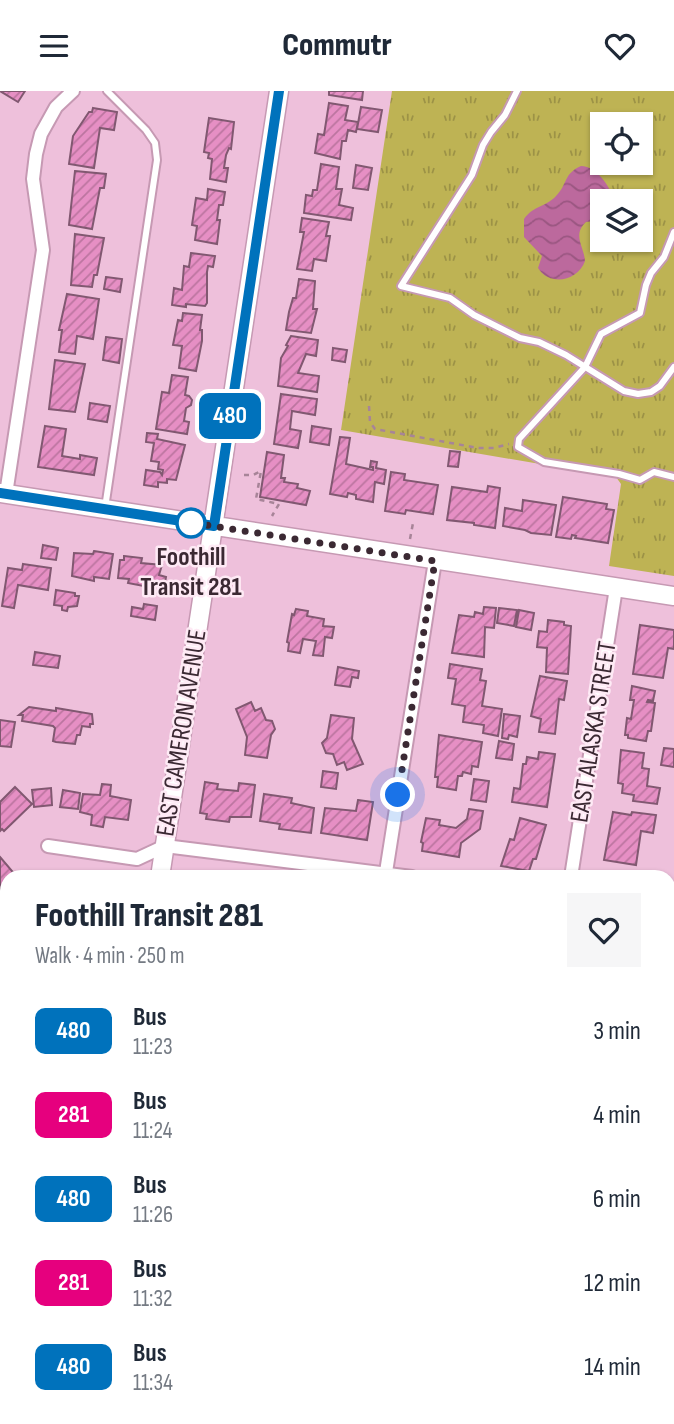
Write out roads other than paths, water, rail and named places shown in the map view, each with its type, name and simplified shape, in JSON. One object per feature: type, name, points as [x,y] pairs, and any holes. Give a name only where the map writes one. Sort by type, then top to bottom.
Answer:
[{"type":"main road","name":"EAST CAMERON AVENUE","points":[[161,870],[279,91]]},
{"type":"main road","points":[[3,494],[674,596]]},
{"type":"street","points":[[3,494],[43,250],[33,179],[36,153],[41,134],[56,107],[73,91]]},
{"type":"street","points":[[386,870],[435,561]]},
{"type":"street","name":"EAST ALASKA STREET","points":[[572,870],[616,588]]},
{"type":"street","points":[[48,846],[137,859],[165,846],[361,870]]},
{"type":"lane","points":[[105,510],[157,160],[155,143],[146,130],[107,91]]},
{"type":"lane","points":[[517,91],[505,115],[487,138],[472,175],[401,286],[450,298],[474,315],[520,338],[539,342],[566,355],[624,391],[638,394],[651,392],[660,386],[674,367]]},
{"type":"lane","points":[[674,232],[664,257],[651,273],[640,313],[601,334],[585,367],[519,439],[518,447],[544,462],[640,480],[654,472],[674,477]]},
{"type":"water","points":[[581,166],[590,168],[590,175],[599,175],[609,189],[590,189],[590,222],[582,227],[579,236],[585,261],[581,268],[570,277],[549,278],[538,268],[542,256],[524,237],[524,219],[532,211],[552,200],[575,169]]},
{"type":"place","name":"Foothill Transit 281","points":[[191,523]]}]
